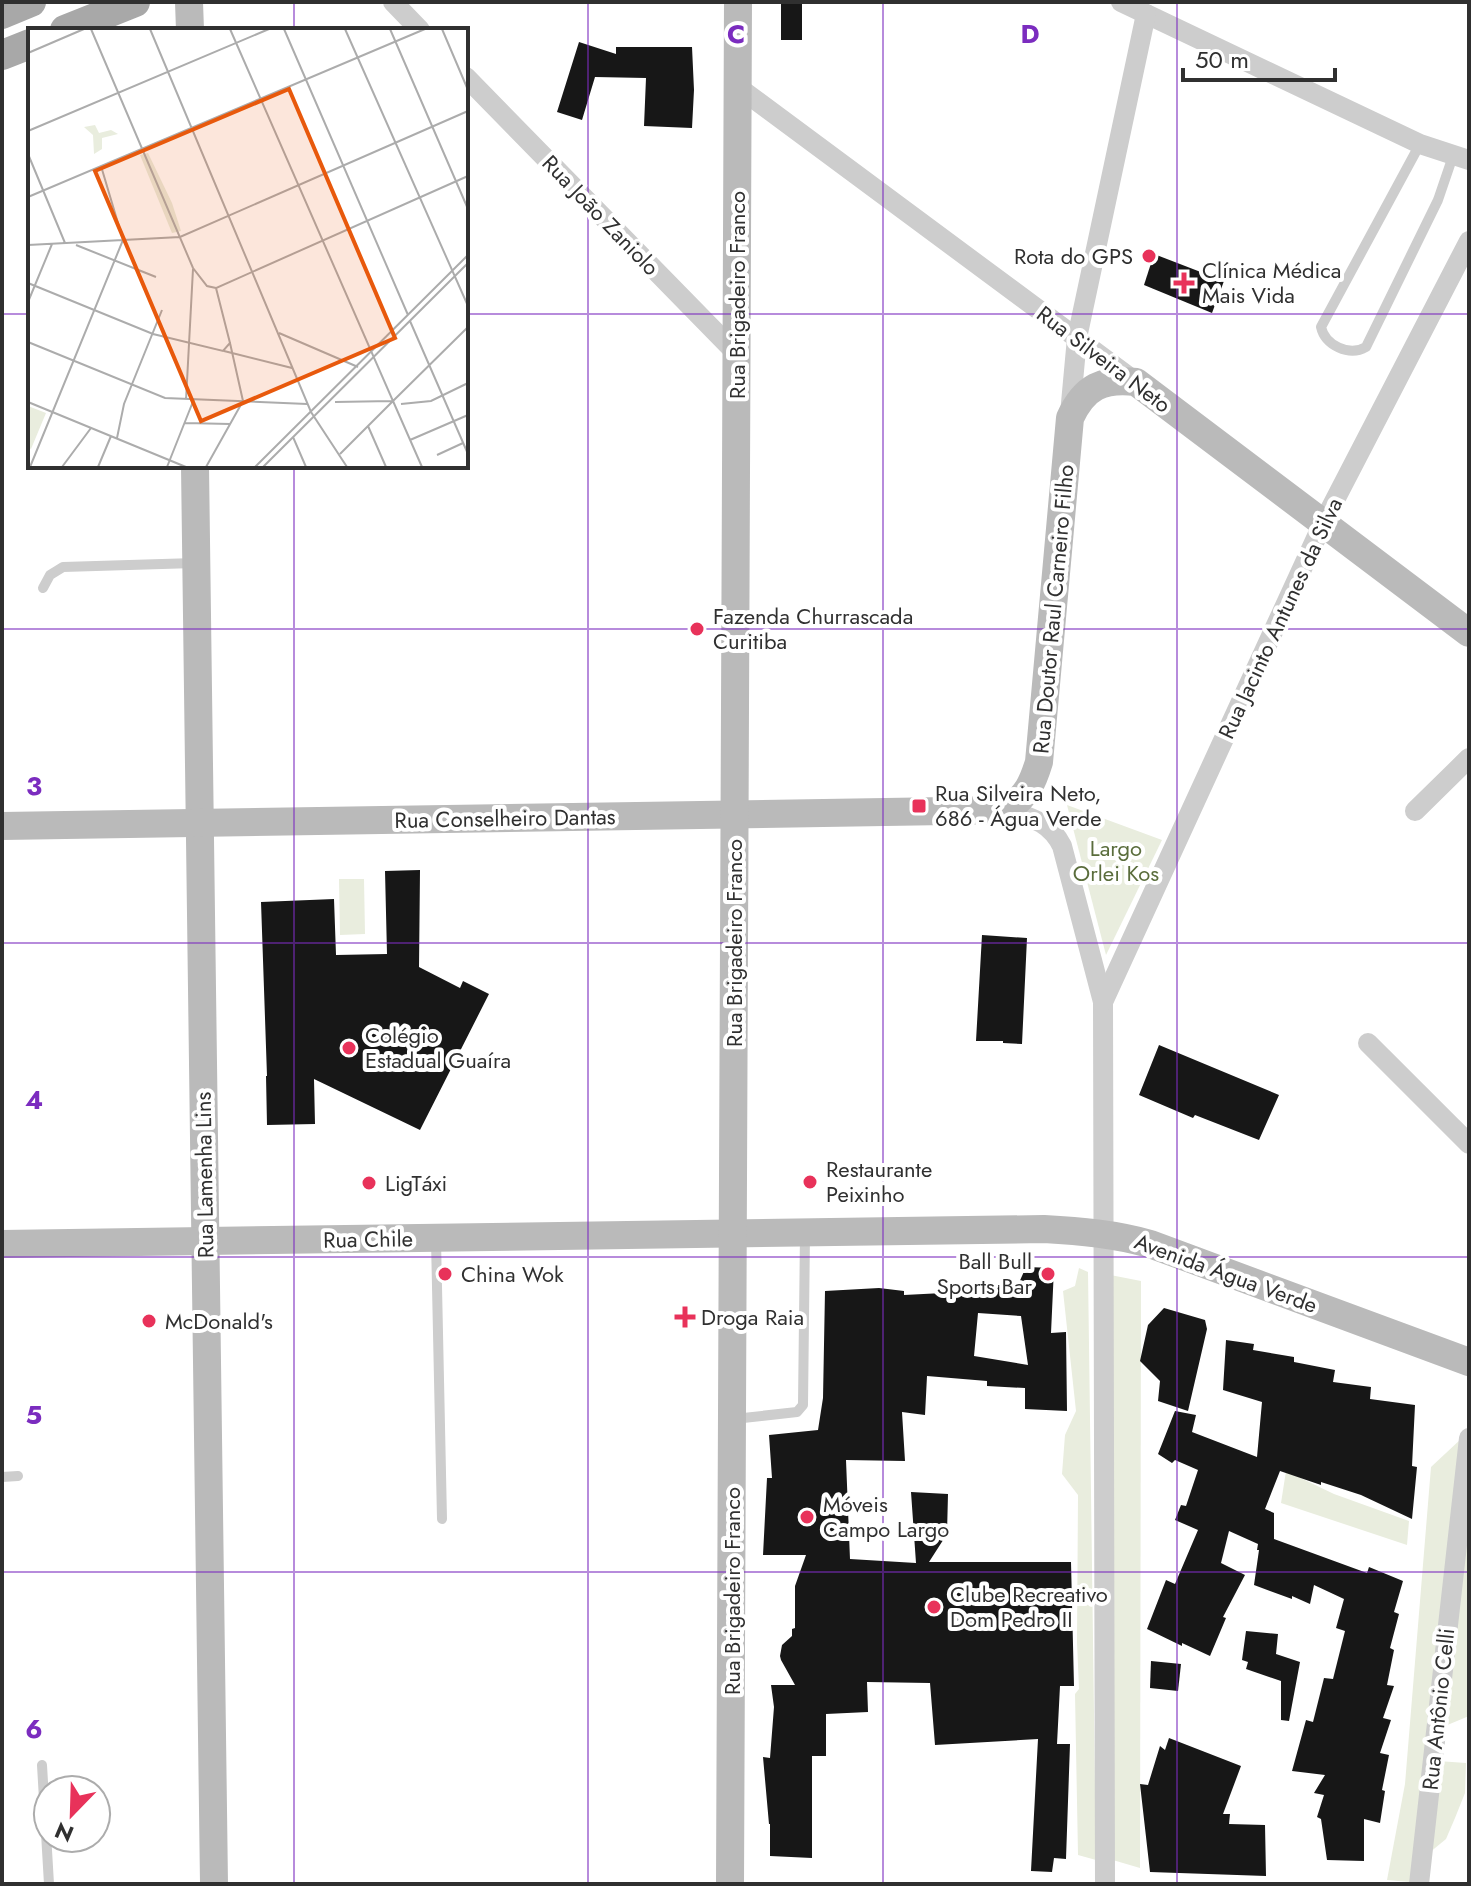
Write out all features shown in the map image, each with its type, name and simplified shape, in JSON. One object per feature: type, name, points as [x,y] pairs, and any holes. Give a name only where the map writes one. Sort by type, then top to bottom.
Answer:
[{"type":"main road","points":[[2,14],[31,2]]},
{"type":"main road","points":[[70,28],[135,2]]},
{"type":"main road","points":[[189,2],[190,28]]},
{"type":"main road","name":"Rua Brigadeiro Franco","points":[[730,1884],[738,2]]},
{"type":"main road","points":[[2,55],[28,45]]},
{"type":"main road","points":[[1070,418],[1077,403],[1088,391],[1103,383],[1119,380],[1136,382]]},
{"type":"main road","name":"Rua Silveira Neto","points":[[1136,382],[1469,633]]},
{"type":"main road","name":"Rua Doutor Raul Carneiro Filho","points":[[1008,810],[1024,796],[1039,762],[1070,418]]},
{"type":"main road","name":"Rua Lamenha Lins","points":[[195,468],[214,1884]]},
{"type":"main road","name":"Rua Conselheiro Dantas","points":[[2,826],[1008,810]]},
{"type":"main road","name":"Avenida Água Verde","points":[[733,1234],[1044,1229],[1104,1233],[1150,1244],[1469,1362]]},
{"type":"main road","name":"Rua Chile","points":[[2,1244],[733,1234]]},
{"type":"street","points":[[393,2],[418,28]]},
{"type":"street","points":[[1121,2],[1153,8],[1420,144],[1461,158],[1469,140]]},
{"type":"street","name":"Rua Doutor Raul Carneiro Filho","points":[[1070,418],[1077,338],[1153,8]]},
{"type":"street","name":"Rua João Zaniolo","points":[[468,79],[737,354]]},
{"type":"street","name":"Rua Silveira Neto","points":[[738,87],[1136,382]]},
{"type":"street","name":"Rua Jacinto Antunes da Silva","points":[[1103,1002],[1323,523],[1469,241]]},
{"type":"street","points":[[1415,811],[1469,758]]},
{"type":"street","points":[[1008,810],[1044,824],[1055,833],[1062,846],[1103,1002],[1105,1884]]},
{"type":"street","points":[[1368,1043],[1469,1144]]},
{"type":"street","name":"Rua Antônio Celli","points":[[1419,1884],[1469,1438]]},
{"type":"lane","points":[[1420,144],[1321,327],[1328,342],[1350,351],[1360,351],[1366,347],[1461,158]]},
{"type":"lane","points":[[43,588],[50,575],[63,567],[197,563]]},
{"type":"lane","points":[[732,1419],[797,1412],[803,1405],[805,1233]]},
{"type":"lane","points":[[436,1238],[442,1519]]},
{"type":"lane","points":[[2,1477],[18,1476]]},
{"type":"lane","points":[[42,1765],[49,1884]]},
{"type":"green space","name":"Largo Orlei Kos","points":[[1067,805],[1162,840],[1106,955]]},
{"type":"green space","points":[[339,879],[364,879],[365,934],[340,935]]},
{"type":"green space","points":[[1079,1268],[1088,1272],[1096,1860],[1078,1855],[1075,1694],[1079,1689],[1078,1495],[1062,1474],[1065,1435],[1076,1411],[1063,1291],[1075,1286]]},
{"type":"green space","points":[[1095,1272],[1141,1281],[1140,1868],[1106,1858]]},
{"type":"green space","points":[[1461,1439],[1410,1882],[1387,1880],[1405,1784],[1431,1467]]},
{"type":"green space","points":[[1286,1471],[1334,1494],[1409,1521],[1407,1545],[1281,1503]]},
{"type":"green space","points":[[1469,1476],[1469,1716],[1445,1726]]},
{"type":"green space","points":[[1438,1761],[1466,1763],[1465,1793],[1446,1839],[1429,1853]]},
{"type":"building","points":[[781,2],[802,2],[802,40],[781,40]]},
{"type":"building","points":[[579,42],[616,54],[616,47],[692,47],[692,128],[644,126],[646,78],[595,77],[582,120],[557,112]]},
{"type":"building","name":"Clínica Médica Mais Vida","points":[[1154,254],[1224,281],[1212,313],[1144,285]]},
{"type":"building","name":"Colégio Estadual Guaíra","points":[[420,870],[419,967],[460,988],[463,981],[489,994],[420,1130],[314,1079],[315,1124],[267,1125],[261,902],[334,899],[336,955],[387,954],[385,871]]},
{"type":"building","points":[[982,935],[1027,938],[1022,1044],[976,1041]]},
{"type":"building","points":[[1159,1045],[1279,1095],[1259,1140],[1195,1115],[1193,1118],[1139,1095]]},
{"type":"building","points":[[1026,1267],[1054,1268],[1051,1333],[1066,1332],[1067,1411],[1025,1409],[1025,1388],[987,1386],[987,1381],[927,1376],[925,1415],[902,1412],[905,1461],[846,1460],[850,1559],[916,1563],[911,1492],[948,1494],[947,1534],[929,1562],[1071,1562],[1074,1686],[1060,1686],[1057,1744],[1070,1744],[1066,1859],[1054,1858],[1052,1872],[1031,1871],[1038,1739],[935,1745],[930,1683],[867,1682],[868,1712],[826,1714],[826,1756],[812,1756],[812,1858],[770,1856],[763,1757],[770,1758],[774,1707],[771,1685],[795,1685],[780,1656],[782,1645],[792,1636],[792,1629],[795,1628],[795,1586],[806,1555],[763,1555],[767,1478],[772,1478],[769,1435],[818,1430],[823,1398],[825,1291],[879,1288],[904,1291],[904,1295],[943,1293],[943,1290],[983,1296],[983,1285],[1018,1285]],"holes":[[[978,1313],[1021,1316],[1028,1365],[974,1356]]]},
{"type":"building","points":[[1164,1308],[1205,1320],[1207,1329],[1188,1411],[1158,1401],[1160,1381],[1140,1361],[1148,1325]]},
{"type":"building","points":[[1226,1340],[1254,1344],[1253,1350],[1294,1357],[1294,1362],[1335,1370],[1333,1382],[1371,1387],[1370,1399],[1415,1405],[1412,1466],[1417,1467],[1412,1519],[1361,1495],[1280,1471],[1265,1509],[1274,1513],[1274,1539],[1367,1573],[1369,1567],[1403,1581],[1394,1612],[1399,1614],[1390,1648],[1394,1650],[1387,1685],[1394,1686],[1383,1718],[1391,1720],[1380,1753],[1389,1755],[1382,1790],[1385,1791],[1380,1823],[1364,1819],[1364,1861],[1327,1860],[1321,1819],[1317,1817],[1324,1795],[1314,1793],[1325,1775],[1292,1771],[1306,1720],[1313,1722],[1324,1678],[1333,1679],[1345,1631],[1336,1628],[1344,1599],[1314,1585],[1310,1604],[1254,1585],[1258,1544],[1229,1531],[1221,1563],[1245,1575],[1223,1617],[1226,1618],[1210,1656],[1147,1629],[1166,1580],[1175,1584],[1198,1530],[1175,1520],[1181,1505],[1186,1506],[1198,1470],[1175,1460],[1172,1463],[1158,1454],[1175,1411],[1196,1415],[1192,1432],[1257,1457],[1262,1402],[1223,1390]]},
{"type":"building","points":[[1246,1631],[1278,1634],[1276,1654],[1300,1662],[1289,1721],[1281,1720],[1281,1681],[1246,1669],[1248,1662],[1242,1660]]},
{"type":"building","points":[[1151,1661],[1181,1664],[1178,1691],[1150,1688]]},
{"type":"building","points":[[1169,1738],[1241,1766],[1223,1814],[1230,1814],[1229,1824],[1265,1825],[1266,1876],[1150,1872],[1140,1784],[1148,1785],[1160,1746],[1165,1750]]},
{"type":"place","name":"Rota do GPS","points":[[1149,256]]},
{"type":"place","name":"Clínica Médica Mais Vida","points":[[1184,283]]},
{"type":"place","name":"Fazenda Churrascada Curitiba","points":[[697,629]]},
{"type":"place","name":"Rua Silveira Neto, 686 - Água Verde","points":[[919,806]]},
{"type":"place","name":"Colégio Estadual Guaíra","points":[[349,1048]]},
{"type":"place","name":"Restaurante Peixinho","points":[[810,1182]]},
{"type":"place","name":"LigTáxi","points":[[369,1183]]},
{"type":"place","name":"China Wok","points":[[445,1274]]},
{"type":"place","name":"Ball Bull Sports Bar","points":[[1048,1274]]},
{"type":"place","name":"Droga Raia","points":[[685,1317]]},
{"type":"place","name":"McDonald's","points":[[149,1321]]},
{"type":"place","name":"Móveis Campo Largo","points":[[807,1517]]},
{"type":"place","name":"Clube Recreativo Dom Pedro II","points":[[934,1607]]}]
